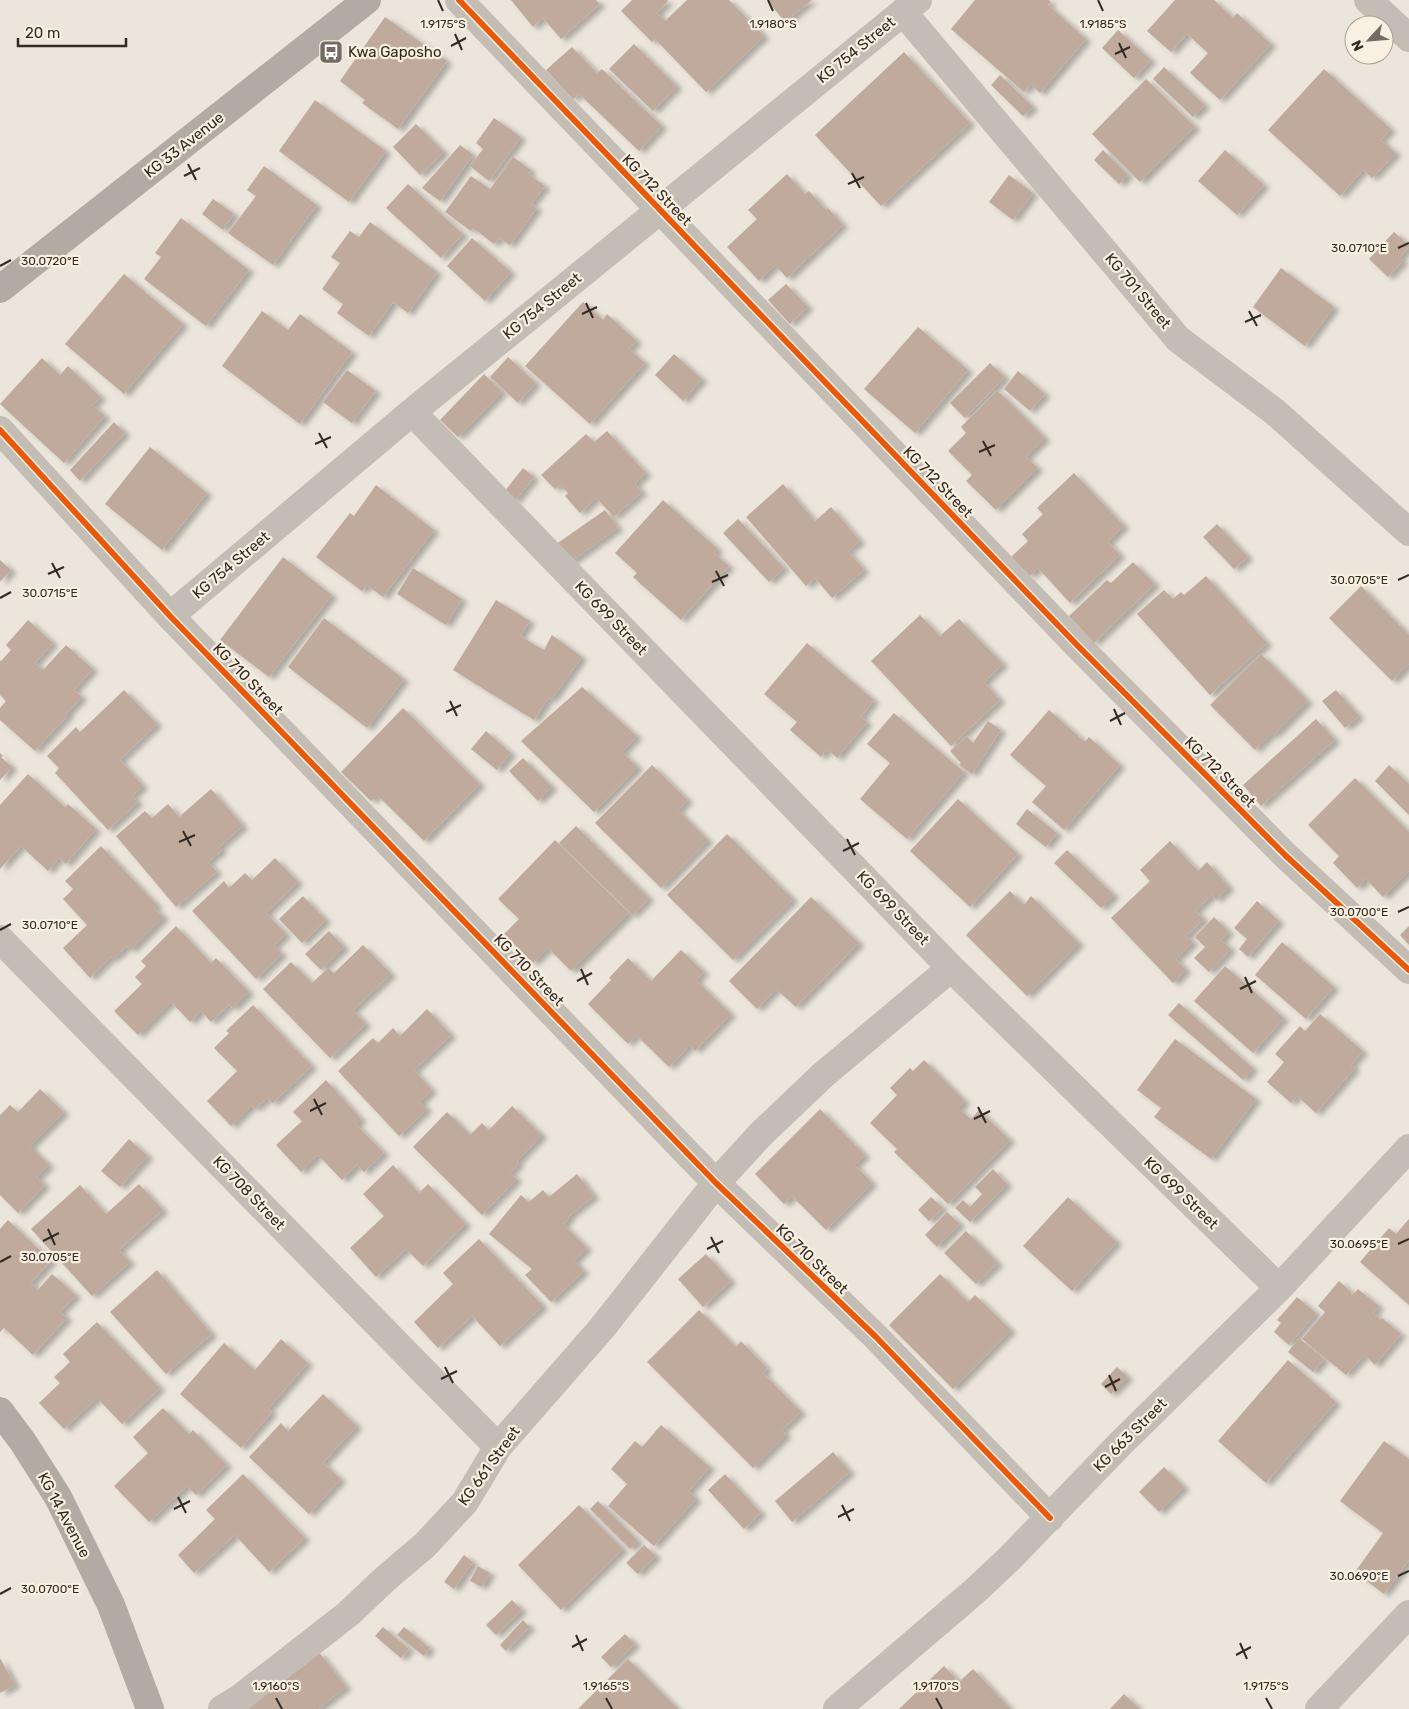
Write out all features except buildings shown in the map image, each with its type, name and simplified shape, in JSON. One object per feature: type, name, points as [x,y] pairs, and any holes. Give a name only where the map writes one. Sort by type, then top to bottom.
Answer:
[{"type":"main road","name":"KG 33 Avenue","points":[[0,289],[367,0]]},
{"type":"main road","name":"KG 14 Avenue","points":[[0,1411],[23,1442],[58,1497],[111,1605],[150,1709]]},
{"type":"street","name":"KG 712 Street","points":[[459,0],[1077,645],[1285,855],[1409,970]]},
{"type":"street","points":[[1368,0],[1409,38]]},
{"type":"street","name":"KG 754 Street","points":[[170,616],[412,412],[910,6]]},
{"type":"street","name":"KG 701 Street","points":[[910,6],[1178,339],[1275,412],[1409,532]]},
{"type":"street","name":"KG 699 Street","points":[[412,412],[951,968],[1279,1288]]},
{"type":"street","name":"KG 710 Street","points":[[0,430],[170,616],[716,1183],[876,1337],[1050,1518]]},
{"type":"street","name":"KG 708 Street","points":[[0,939],[498,1447]]},
{"type":"street","name":"KG 661 Street","points":[[222,1709],[240,1698],[348,1614],[425,1545],[465,1502],[498,1447],[602,1328],[716,1183],[761,1134],[823,1075],[951,968]]},
{"type":"street","name":"KG 663 Street","points":[[837,1709],[976,1590],[1050,1518],[1121,1443],[1279,1288],[1409,1148]]},
{"type":"street","points":[[1319,1709],[1409,1614]]},
{"type":"cycle path","points":[[459,0],[1077,645],[1285,855],[1409,970]]},
{"type":"cycle path","points":[[0,430],[170,616],[716,1183],[876,1337],[1050,1518]]},
{"type":"place","name":"Kwa Gaposho","points":[[331,52]]}]
